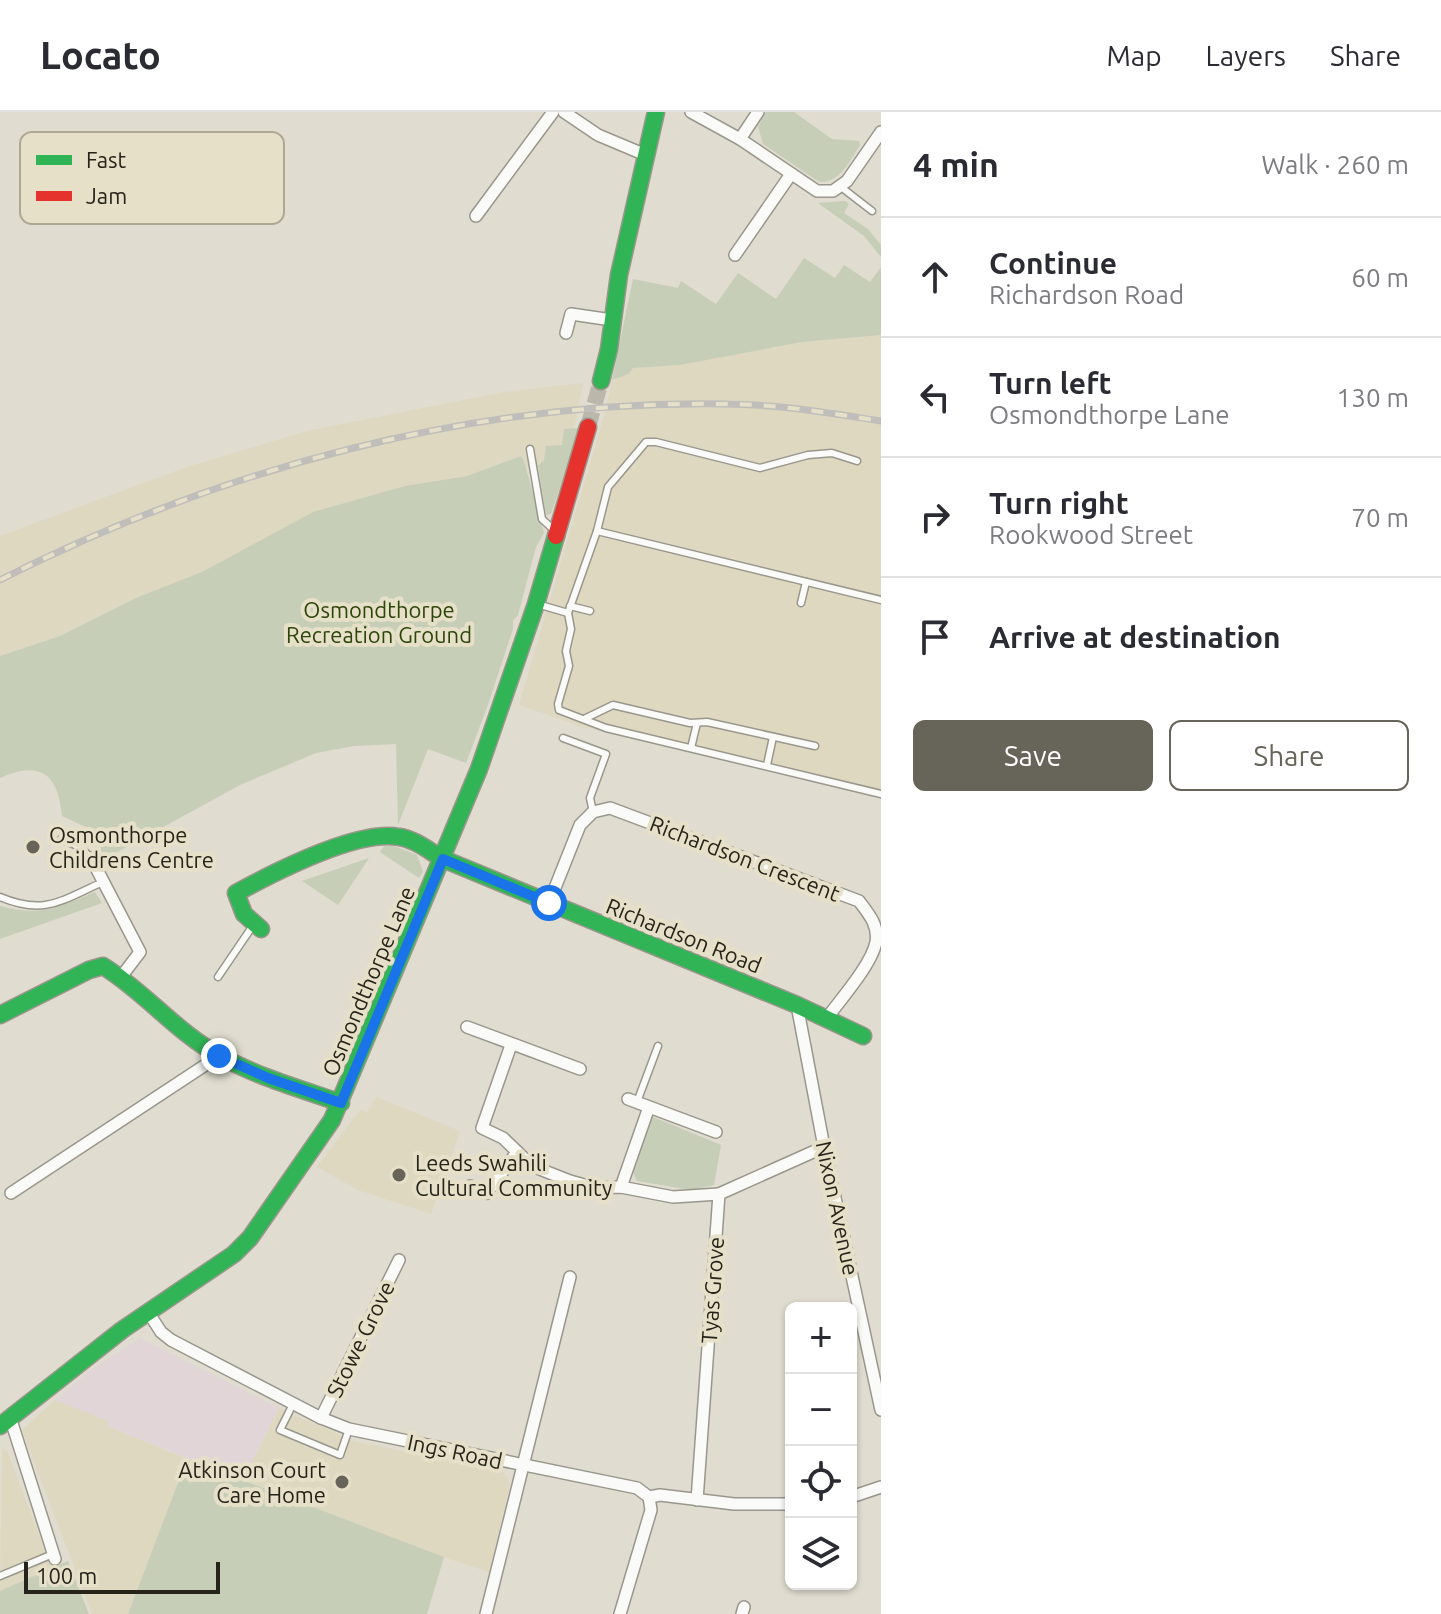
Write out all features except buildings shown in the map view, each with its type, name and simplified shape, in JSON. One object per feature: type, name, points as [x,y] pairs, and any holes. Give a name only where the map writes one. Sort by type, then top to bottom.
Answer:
[{"type":"street","points":[[476,216],[553,112]]},
{"type":"street","points":[[564,112],[598,135],[648,156]]},
{"type":"street","points":[[601,381],[609,349],[619,275],[656,112]]},
{"type":"street","points":[[691,112],[740,139],[817,191],[837,189],[881,132]]},
{"type":"street","points":[[740,139],[758,112]]},
{"type":"street","points":[[735,255],[791,174]]},
{"type":"street","points":[[755,227],[765,234]]},
{"type":"street","points":[[566,333],[571,314],[612,320]]},
{"type":"street","name":"Osmondthorpe Lane","points":[[5,1422],[148,1312],[234,1254],[250,1238],[323,1136],[341,1103],[479,769],[536,604],[588,427]]},
{"type":"street","name":"Richardson Crescent","points":[[593,812],[619,810],[859,901],[873,919],[876,941],[866,963],[827,1018]]},
{"type":"street","points":[[549,903],[580,825],[593,812]]},
{"type":"street","name":"Richardson Road","points":[[258,926],[244,914],[236,893],[319,854],[389,836],[405,839],[443,859],[797,1005],[863,1036]]},
{"type":"street","points":[[91,858],[140,952],[121,977]]},
{"type":"street","points":[[0,1015],[89,970],[103,966],[219,1056],[268,1078],[341,1103]]},
{"type":"street","name":"Nixon Avenue","points":[[797,1005],[824,1147],[881,1410]]},
{"type":"street","points":[[467,1027],[580,1069]]},
{"type":"street","points":[[511,1045],[482,1128],[503,1138],[532,1166],[570,1181],[595,1188],[621,1187],[673,1197],[719,1194],[824,1147]]},
{"type":"street","points":[[11,1193],[219,1056]]},
{"type":"street","points":[[632,1101],[716,1132]]},
{"type":"street","points":[[621,1187],[649,1107]]},
{"type":"street","points":[[470,1186],[487,1193],[517,1152]]},
{"type":"street","name":"Tyas Grove","points":[[697,1500],[719,1194]]},
{"type":"street","name":"Stowe Grove","points":[[321,1418],[399,1260]]},
{"type":"street","points":[[486,1614],[570,1277]]},
{"type":"street","name":"Ings Road","points":[[148,1312],[161,1332],[171,1340],[293,1404],[349,1429],[637,1488],[649,1497],[660,1495],[697,1500],[785,1504]]},
{"type":"street","points":[[5,1422],[54,1557]]},
{"type":"street","points":[[857,1495],[881,1487]]},
{"type":"street","points":[[620,1614],[651,1510],[649,1497]]},
{"type":"lane","points":[[837,189],[872,211]]},
{"type":"lane","points":[[857,461],[832,453],[808,455],[760,468],[646,442],[611,482],[569,610],[571,629],[566,651],[569,666],[558,704],[559,710],[606,728],[881,794]]},
{"type":"lane","points":[[530,449],[542,519],[550,529],[558,532]]},
{"type":"lane","points":[[597,531],[881,600]]},
{"type":"lane","points":[[801,603],[806,582]]},
{"type":"lane","points":[[536,604],[590,611]]},
{"type":"lane","points":[[586,719],[613,705],[815,746]]},
{"type":"lane","points":[[691,748],[697,723]]},
{"type":"lane","points":[[767,765],[773,737]]},
{"type":"lane","points":[[563,738],[606,754],[590,798],[593,812]]},
{"type":"lane","points":[[61,839],[80,847],[91,858]]},
{"type":"lane","points":[[0,897],[27,907],[42,907],[103,882]]},
{"type":"lane","points":[[218,977],[258,926]]},
{"type":"lane","points":[[632,1101],[658,1046]]},
{"type":"lane","points":[[293,1404],[280,1430],[340,1455],[349,1429]]},
{"type":"lane","points":[[0,1576],[54,1557]]},
{"type":"shaded area","points":[[881,335],[881,797],[580,726],[519,705],[612,380],[629,374],[633,368],[680,365],[802,342]]},
{"type":"shaded area","points":[[583,383],[574,428],[564,429],[562,445],[538,466],[526,467],[520,456],[467,476],[405,486],[248,549],[204,571],[136,598],[60,636],[0,656],[0,536],[184,468],[307,431],[504,392]]},
{"type":"shaded area","points":[[376,1097],[460,1131],[431,1214],[358,1190],[317,1167],[360,1110],[368,1112]]},
{"type":"shaded area","points":[[140,1338],[279,1408],[243,1480],[107,1426],[108,1421],[55,1400],[91,1370]]},
{"type":"shaded area","points":[[55,1400],[109,1421],[107,1426],[187,1459],[128,1614],[92,1614],[22,1430]]},
{"type":"shaded area","points":[[279,1408],[353,1441],[504,1472],[510,1483],[489,1572],[243,1480]]},
{"type":"shaded area","points":[[2,1448],[7,1451],[52,1568],[0,1591]]},
{"type":"green space","points":[[766,112],[794,112],[832,139],[859,141],[860,145],[839,175],[819,182],[763,144],[758,127]]},
{"type":"green space","points":[[845,201],[849,204],[844,213],[868,229],[881,245],[881,257],[864,236],[818,203]]},
{"type":"green space","points":[[804,258],[835,278],[844,265],[870,282],[881,267],[881,335],[802,342],[680,365],[633,368],[629,374],[612,380],[633,279],[678,288],[681,281],[716,304],[738,273],[776,299]]},
{"type":"green space","points":[[580,428],[551,514],[546,515],[538,466],[544,460],[546,446],[562,445],[564,429]]},
{"type":"green space","name":"Osmondthorpe Recreation Ground","points":[[521,456],[544,533],[536,547],[518,615],[513,621],[488,705],[466,763],[428,749],[398,825],[396,744],[354,746],[316,753],[240,785],[101,861],[93,846],[83,840],[88,828],[62,816],[56,790],[45,774],[26,770],[0,778],[0,656],[60,636],[136,598],[204,571],[313,512],[405,486],[467,476]]},
{"type":"green space","points":[[384,846],[394,846],[417,855],[423,871],[419,878],[380,852]]},
{"type":"green space","points":[[369,858],[338,905],[302,881]]},
{"type":"green space","points":[[95,892],[102,903],[0,939],[0,906],[39,911]]},
{"type":"green space","points":[[651,1116],[721,1145],[714,1185],[691,1190],[637,1181],[633,1172]]},
{"type":"green space","points":[[187,1459],[444,1557],[427,1614],[128,1614]]},
{"type":"green space","points":[[68,1561],[89,1614],[0,1614],[0,1591]]},
{"type":"tunnel","points":[[588,427],[601,381]]},
{"type":"railway","points":[[0,580],[84,540],[261,474],[352,448],[444,428],[537,414],[630,406],[724,404],[783,407],[881,421]]},
{"type":"traffic: fast","points":[[601,381],[609,349],[619,275],[656,112]]},
{"type":"traffic: fast","points":[[0,1426],[122,1330],[234,1254],[250,1238],[332,1120],[479,769],[556,536]]},
{"type":"traffic: fast","points":[[261,929],[244,914],[236,893],[293,864],[339,846],[381,836],[405,838],[443,859],[797,1005],[863,1036]]},
{"type":"traffic: fast","points":[[0,1015],[89,970],[103,966],[220,1056],[264,1076],[341,1103]]},
{"type":"traffic: jam","points":[[556,536],[588,427]]},
{"type":"place","name":"Osmonthorpe Childrens Centre","points":[[33,847]]},
{"type":"place","name":"Leeds Swahili Cultural Community","points":[[399,1175]]},
{"type":"place","name":"Atkinson Court Care Home","points":[[342,1482]]},
{"type":"route","points":[[219,1056],[268,1078],[341,1103],[443,859],[549,903]]}]
